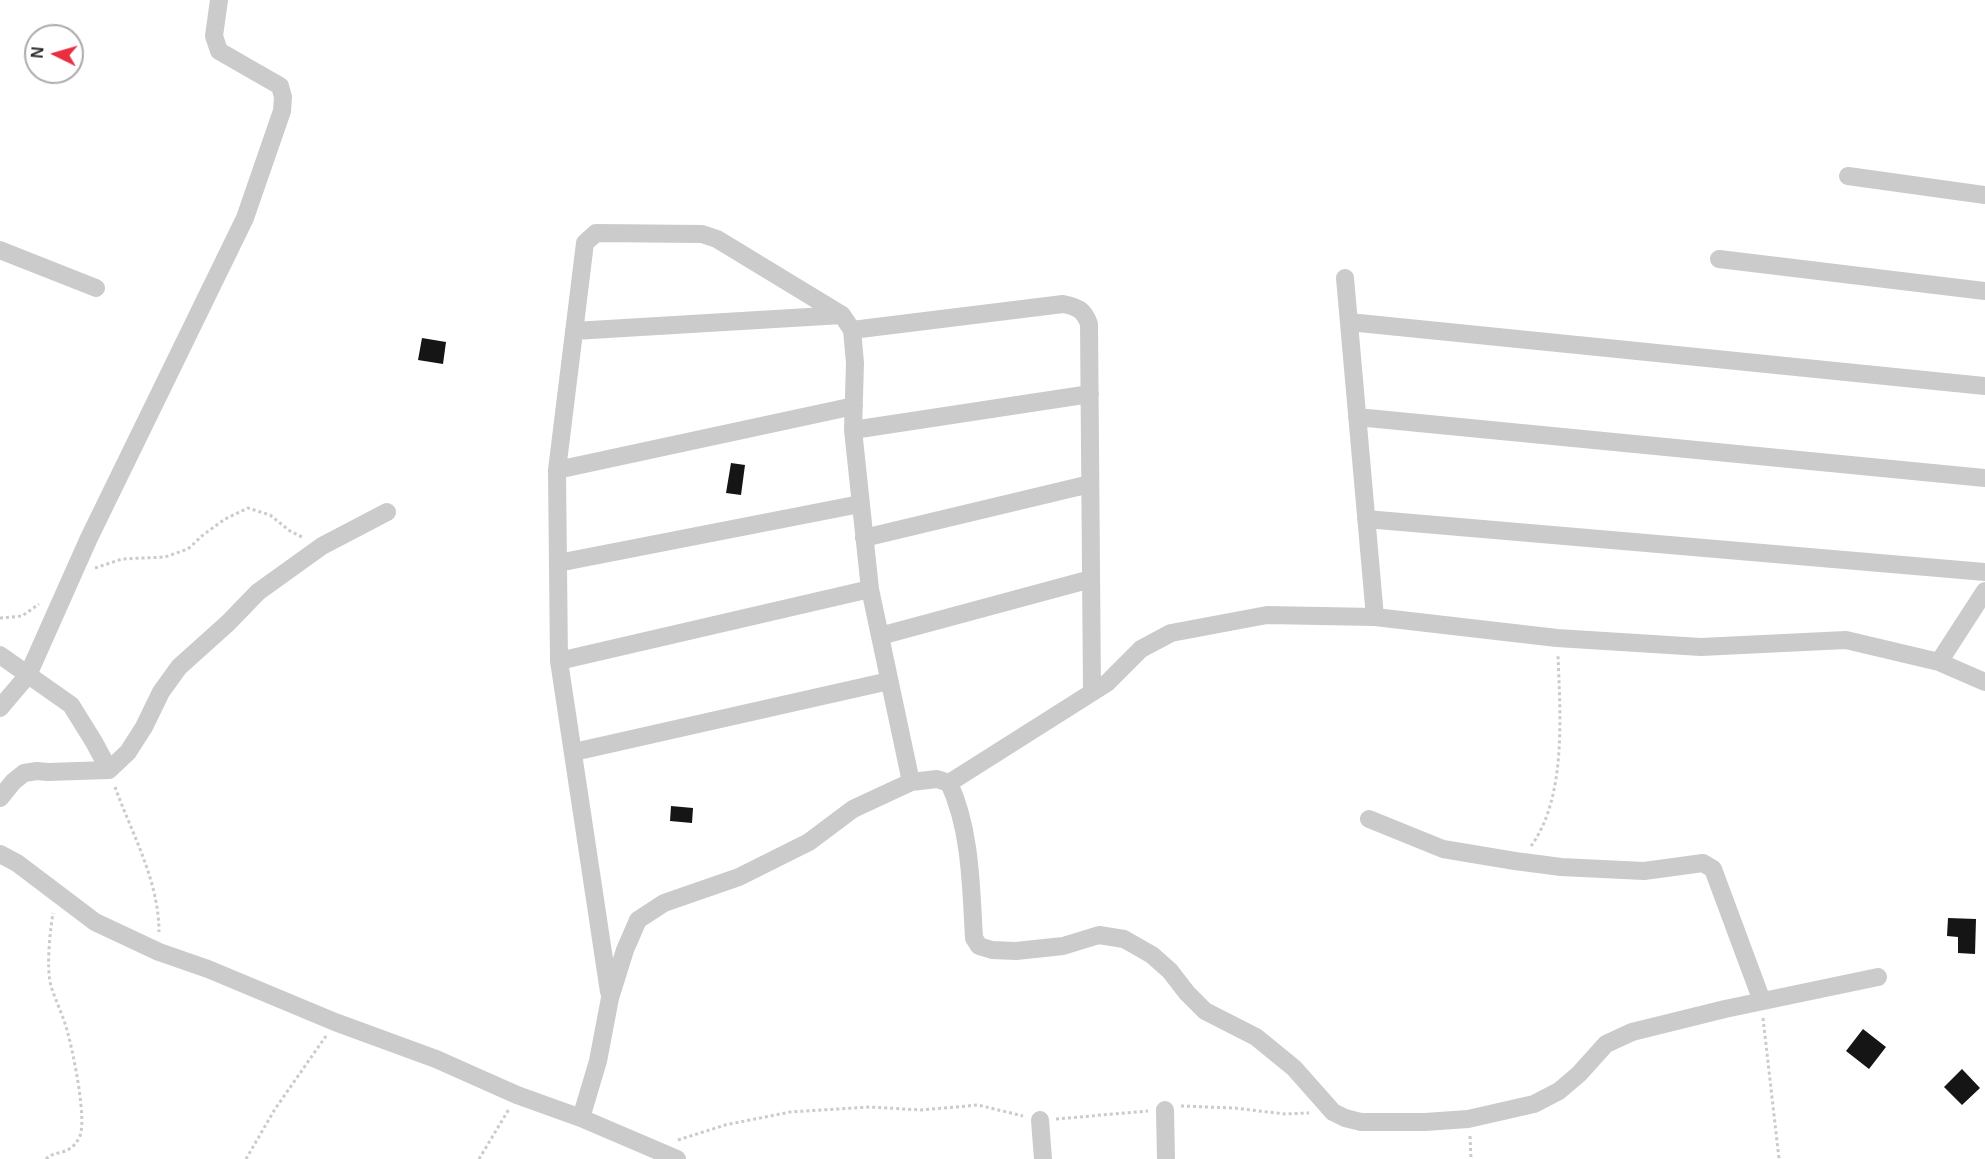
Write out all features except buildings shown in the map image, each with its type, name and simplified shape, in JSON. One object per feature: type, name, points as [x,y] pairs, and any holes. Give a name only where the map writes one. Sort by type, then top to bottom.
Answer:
[{"type":"street","points":[[0,708],[28,675],[68,585],[245,218],[282,111],[283,97],[280,86],[219,51],[214,36],[219,0]]},
{"type":"street","points":[[1848,176],[1985,195]]},
{"type":"street","points":[[610,998],[559,661],[557,470],[585,243],[596,233],[702,234],[717,239],[847,322]]},
{"type":"street","points":[[0,250],[96,288]]},
{"type":"street","points":[[1719,259],[1985,291]]},
{"type":"street","points":[[1345,278],[1375,617]]},
{"type":"street","points":[[574,331],[847,322],[1064,304],[1076,307],[1085,313],[1089,324],[1092,692]]},
{"type":"street","points":[[847,322],[854,406],[853,430],[870,589],[911,782]]},
{"type":"street","points":[[1349,322],[1985,386]]},
{"type":"street","points":[[853,430],[1090,394]]},
{"type":"street","points":[[557,470],[854,406]]},
{"type":"street","points":[[1358,417],[1985,478]]},
{"type":"street","points":[[864,538],[1090,484]]},
{"type":"street","points":[[558,563],[860,504]]},
{"type":"street","points":[[0,798],[24,773],[109,770],[128,752],[144,727],[161,692],[179,667],[228,623],[258,592],[322,546],[387,512]]},
{"type":"street","points":[[1366,519],[1985,572]]},
{"type":"street","points":[[880,636],[1091,579]]},
{"type":"street","points":[[559,661],[870,589]]},
{"type":"street","points":[[1939,662],[1985,591]]},
{"type":"street","points":[[949,783],[1107,683],[1142,649],[1171,633],[1267,615],[1375,617],[1557,638],[1701,647],[1846,640],[1939,662],[1985,682]]},
{"type":"street","points":[[0,655],[71,705],[109,770]]},
{"type":"street","points":[[574,752],[889,681]]},
{"type":"street","points":[[581,1118],[598,1061],[610,998],[625,950],[638,920],[663,903],[740,877],[809,842],[853,809],[911,782],[937,779],[949,783],[956,798],[971,882],[974,939],[979,946],[992,951],[1016,951],[1063,946],[1099,935],[1124,939],[1152,955],[1170,970],[1186,993],[1204,1011],[1256,1037],[1294,1068],[1333,1112],[1345,1119],[1361,1122],[1468,1119],[1534,1104],[1559,1091],[1579,1074],[1606,1044],[1632,1032],[1761,1000],[1878,977]]},
{"type":"street","points":[[1369,819],[1443,849],[1515,861],[1561,867],[1644,871],[1702,863],[1713,869],[1761,1000]]},
{"type":"street","points":[[0,854],[17,863],[95,922],[159,952],[208,969],[335,1022],[436,1059],[517,1095],[581,1118],[677,1159]]},
{"type":"street","points":[[1165,1110],[1166,1159]]},
{"type":"street","points":[[1041,1120],[1043,1159]]},
{"type":"path","points":[[68,585],[89,569],[122,559],[165,557],[188,549],[225,519],[248,508],[270,515],[290,531],[322,546]]},
{"type":"path","points":[[0,618],[22,616],[40,603]]},
{"type":"path","points":[[1515,861],[1536,839],[1548,815],[1554,796],[1558,719],[1557,638]]},
{"type":"path","points":[[109,770],[152,885],[159,918],[159,952]]},
{"type":"path","points":[[46,1159],[49,1156],[67,1152],[80,1137],[82,1120],[68,1034],[51,985],[49,948],[56,893]]},
{"type":"path","points":[[1761,1000],[1779,1159]]},
{"type":"path","points":[[246,1159],[275,1109],[335,1022]]},
{"type":"path","points":[[479,1159],[517,1095]]},
{"type":"path","points":[[653,1148],[726,1125],[790,1112],[870,1107],[921,1110],[978,1105],[1041,1120],[1165,1110],[1184,1105],[1285,1114],[1333,1112]]},
{"type":"path","points":[[1468,1119],[1471,1159]]}]
